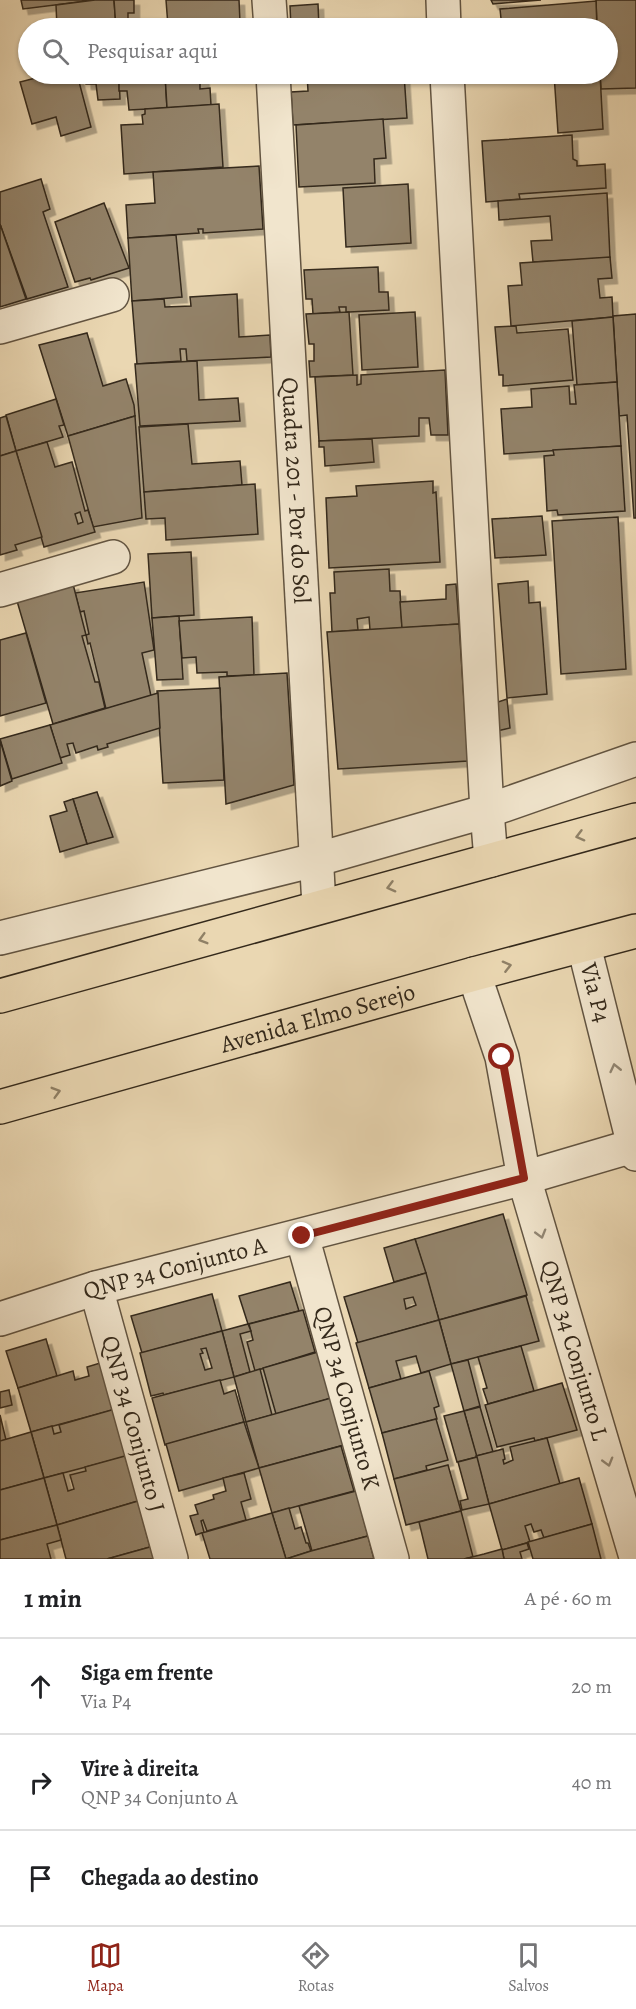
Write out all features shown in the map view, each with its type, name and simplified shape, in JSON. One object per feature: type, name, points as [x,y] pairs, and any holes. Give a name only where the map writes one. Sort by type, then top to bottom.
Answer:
[{"type":"main road","points":[[0,996],[636,820]]},
{"type":"main road","name":"Avenida Elmo Serejo","points":[[0,1107],[636,931]]},
{"type":"street","points":[[269,0],[270,18]]},
{"type":"street","points":[[443,0],[444,18]]},
{"type":"street","name":"Quadra 201 - Por do Sol","points":[[274,84],[319,906]]},
{"type":"street","points":[[448,84],[491,860]]},
{"type":"street","points":[[0,327],[112,295]]},
{"type":"street","points":[[0,590],[112,557]]},
{"type":"street","points":[[0,938],[315,860],[487,811],[636,759]]},
{"type":"street","name":"Via P4","points":[[584,946],[635,1148]]},
{"type":"street","points":[[474,974],[502,1057],[524,1178]]},
{"type":"street","name":"QNP 34 Conjunto A","points":[[0,1319],[96,1288],[635,1148]]},
{"type":"street","name":"QNP 34 Conjunto L","points":[[524,1178],[636,1557]]},
{"type":"street","name":"QNP 34 Conjunto K","points":[[302,1236],[392,1559]]},
{"type":"street","name":"QNP 34 Conjunto J","points":[[96,1288],[171,1559]]},
{"type":"building","points":[[21,0],[95,0],[23,9]]},
{"type":"building","points":[[114,0],[115,18],[57,18],[56,5]]},
{"type":"building","points":[[114,0],[134,0],[134,13],[128,13],[128,18],[115,18]]},
{"type":"building","points":[[166,0],[239,0],[240,18],[167,18]]},
{"type":"building","points":[[491,0],[541,0],[493,4]]},
{"type":"building","points":[[596,0],[636,0],[636,88],[601,89],[601,84],[618,84],[618,18],[597,18]]},
{"type":"building","points":[[596,1],[597,18],[501,18],[500,9]]},
{"type":"building","points":[[318,4],[319,18],[291,18],[290,6]]},
{"type":"building","points":[[21,84],[80,84],[91,127],[61,136],[56,117],[32,124]]},
{"type":"building","points":[[96,84],[119,84],[120,99],[98,100]]},
{"type":"building","points":[[119,84],[166,84],[167,108],[129,110],[127,91],[119,91]]},
{"type":"building","points":[[166,84],[200,84],[200,89],[210,88],[211,105],[167,108]]},
{"type":"building","points":[[308,84],[405,84],[407,118],[293,125],[291,92],[308,91]]},
{"type":"building","points":[[555,84],[601,84],[603,129],[558,133]]},
{"type":"building","points":[[219,104],[223,167],[124,174],[121,125],[143,124],[142,115],[145,114],[145,109]]},
{"type":"building","points":[[383,119],[386,158],[374,159],[375,183],[299,187],[296,125]]},
{"type":"building","points":[[572,135],[573,159],[577,161],[577,166],[605,164],[606,188],[519,194],[520,199],[486,202],[482,141]]},
{"type":"building","points":[[259,166],[263,229],[203,233],[203,229],[198,229],[199,233],[128,238],[126,205],[155,203],[153,172]]},
{"type":"building","points":[[41,179],[50,209],[43,212],[68,287],[27,299],[0,224],[0,192]]},
{"type":"building","points":[[408,184],[411,243],[346,247],[343,188]]},
{"type":"building","points":[[607,193],[610,258],[533,262],[531,241],[552,240],[550,216],[499,220],[498,201]]},
{"type":"building","points":[[104,203],[129,268],[91,280],[90,278],[75,282],[55,222]]},
{"type":"building","points":[[0,224],[26,299],[0,307]]},
{"type":"building","points":[[176,235],[182,297],[132,301],[128,238]]},
{"type":"building","points":[[610,257],[612,278],[598,279],[600,298],[612,297],[613,317],[511,326],[508,286],[522,285],[520,263]]},
{"type":"building","points":[[378,267],[379,292],[388,292],[389,310],[346,312],[346,307],[339,307],[340,312],[313,314],[312,299],[306,299],[304,270]]},
{"type":"building","points":[[237,294],[239,337],[270,335],[271,357],[187,361],[186,349],[180,349],[181,361],[137,364],[132,301],[164,299],[165,307],[191,306],[190,297]]},
{"type":"building","points":[[349,312],[353,375],[310,377],[309,361],[314,361],[314,344],[309,344],[306,314]]},
{"type":"building","points":[[415,312],[418,367],[362,370],[359,315]]},
{"type":"building","points":[[636,314],[636,518],[634,518],[627,415],[619,416],[613,316]]},
{"type":"building","points":[[613,317],[617,382],[577,385],[572,321]]},
{"type":"building","points":[[516,326],[517,333],[568,329],[573,380],[503,386],[503,375],[499,375],[495,327]]},
{"type":"building","points":[[87,333],[103,386],[126,379],[135,416],[68,436],[39,345]]},
{"type":"building","points":[[197,361],[199,400],[238,398],[240,421],[140,426],[135,364]]},
{"type":"building","points":[[445,370],[448,435],[431,435],[429,418],[419,418],[419,436],[319,441],[315,377],[357,375],[357,385],[361,384],[361,375]]},
{"type":"building","points":[[617,382],[621,446],[504,454],[501,409],[532,407],[531,389],[569,386],[570,404],[576,404],[574,385]]},
{"type":"building","points":[[56,399],[64,425],[59,426],[63,437],[16,451],[6,415]]},
{"type":"building","points":[[6,416],[16,451],[0,456],[0,418]]},
{"type":"building","points":[[135,416],[142,518],[93,527],[68,436]]},
{"type":"building","points":[[188,424],[192,464],[240,461],[242,485],[144,492],[139,427]]},
{"type":"building","points":[[372,439],[374,462],[325,466],[324,447],[319,447],[319,441]]},
{"type":"building","points":[[47,442],[55,467],[72,462],[85,511],[88,510],[95,532],[44,547],[16,451]],"holes":[[[80,512],[83,522],[78,524],[75,514]]]},
{"type":"building","points":[[621,446],[625,511],[558,515],[557,510],[547,511],[544,456],[554,455],[553,450]]},
{"type":"building","points":[[16,451],[42,537],[15,545],[17,550],[0,555],[0,456]]},
{"type":"building","points":[[433,481],[433,493],[436,492],[440,562],[329,568],[326,498],[357,496],[356,486]]},
{"type":"building","points":[[255,484],[258,534],[166,540],[165,518],[146,519],[144,492]]},
{"type":"building","points":[[542,516],[546,555],[495,558],[492,519]]},
{"type":"building","points":[[618,517],[626,669],[561,674],[552,521]]},
{"type":"building","points":[[191,552],[194,615],[152,618],[148,554]]},
{"type":"building","points":[[389,569],[390,591],[400,591],[402,628],[370,630],[369,617],[357,619],[358,630],[332,632],[330,593],[335,593],[334,572]]},
{"type":"building","points":[[528,581],[529,603],[540,602],[547,694],[507,698],[498,584]]},
{"type":"building","points":[[144,582],[154,650],[142,653],[151,696],[106,709],[90,643],[88,644],[86,635],[89,634],[84,611],[80,612],[75,593]]},
{"type":"building","points":[[73,584],[86,635],[82,636],[95,682],[99,682],[105,708],[53,724],[17,601]]},
{"type":"building","points":[[456,584],[459,624],[402,628],[400,602],[446,599],[446,585]]},
{"type":"building","points":[[179,616],[183,679],[157,680],[152,618]]},
{"type":"building","points":[[252,617],[254,675],[227,676],[227,672],[197,673],[196,657],[182,658],[179,621]]},
{"type":"building","points":[[459,624],[468,761],[338,769],[327,632]]},
{"type":"building","points":[[26,633],[46,703],[0,716],[0,640]]},
{"type":"building","points":[[287,673],[294,785],[226,804],[219,677]]},
{"type":"building","points":[[220,688],[224,780],[163,783],[157,691]]},
{"type":"building","points":[[158,693],[160,728],[107,744],[108,747],[98,750],[97,746],[76,753],[73,743],[67,744],[70,755],[60,758],[50,725]]},
{"type":"building","points":[[507,699],[510,728],[467,738],[465,713]]},
{"type":"building","points":[[50,725],[62,763],[12,779],[0,739]]},
{"type":"building","points":[[0,740],[12,781],[0,786]]},
{"type":"building","points":[[97,792],[113,837],[87,844],[73,799]]},
{"type":"building","points":[[73,799],[87,844],[60,852],[50,816],[67,811],[64,802]]},
{"type":"building","points":[[503,1214],[527,1295],[439,1320],[415,1239]]},
{"type":"building","points":[[415,1239],[426,1273],[394,1282],[384,1248]]},
{"type":"building","points":[[426,1273],[439,1320],[358,1343],[344,1297]],"holes":[[[413,1297],[416,1305],[406,1309],[404,1299]]]},
{"type":"building","points":[[290,1282],[299,1311],[248,1324],[239,1296]]},
{"type":"building","points":[[212,1294],[222,1331],[142,1353],[131,1316]]},
{"type":"building","points":[[526,1296],[539,1341],[451,1364],[439,1320]]},
{"type":"building","points":[[303,1310],[315,1352],[255,1371],[247,1342],[253,1340],[249,1324]]},
{"type":"building","points":[[439,1320],[451,1364],[421,1373],[416,1356],[396,1361],[401,1379],[369,1388],[356,1343]]},
{"type":"building","points":[[248,1324],[251,1331],[240,1334],[250,1372],[234,1377],[222,1331]]},
{"type":"building","points":[[222,1331],[234,1377],[164,1395],[163,1393],[151,1396],[140,1353]],"holes":[[[206,1348],[212,1368],[205,1370],[200,1354],[203,1353],[201,1349]]]},
{"type":"building","points":[[46,1339],[57,1376],[18,1388],[6,1351]]},
{"type":"building","points":[[521,1346],[534,1391],[488,1404],[483,1389],[487,1388],[478,1357]]},
{"type":"building","points":[[318,1352],[332,1398],[276,1414],[263,1368]]},
{"type":"building","points":[[468,1360],[480,1406],[464,1411],[451,1364]]},
{"type":"building","points":[[100,1363],[113,1410],[31,1432],[18,1388],[73,1371],[75,1380],[89,1376],[87,1367]]},
{"type":"building","points":[[260,1369],[272,1415],[246,1422],[234,1377]]},
{"type":"building","points":[[429,1371],[439,1406],[434,1408],[437,1419],[382,1433],[369,1388]]},
{"type":"building","points":[[220,1380],[224,1394],[235,1390],[244,1422],[165,1445],[152,1398]]},
{"type":"building","points":[[562,1383],[577,1430],[535,1441],[534,1438],[497,1447],[485,1405]]},
{"type":"building","points":[[9,1390],[12,1405],[0,1408],[0,1392]]},
{"type":"building","points":[[331,1398],[344,1445],[259,1468],[246,1422]]},
{"type":"building","points":[[480,1407],[493,1452],[476,1456],[464,1411]]},
{"type":"building","points":[[115,1409],[128,1456],[44,1478],[31,1432],[52,1426],[54,1434],[61,1432],[59,1425]]},
{"type":"building","points":[[464,1411],[477,1457],[457,1462],[444,1416]]},
{"type":"building","points":[[0,1415],[6,1440],[0,1441]]},
{"type":"building","points":[[436,1419],[448,1460],[426,1466],[427,1470],[394,1479],[382,1433]]},
{"type":"building","points":[[244,1422],[259,1468],[179,1491],[166,1444]]},
{"type":"building","points":[[31,1432],[44,1478],[0,1490],[0,1441]]},
{"type":"building","points":[[547,1438],[560,1484],[489,1504],[476,1456],[503,1449],[504,1464],[513,1460],[510,1447]]},
{"type":"building","points":[[341,1446],[354,1491],[272,1513],[259,1468]]},
{"type":"building","points":[[125,1456],[138,1501],[57,1525],[44,1478],[63,1473],[68,1491],[74,1489],[70,1475],[86,1471],[85,1467]]},
{"type":"building","points":[[477,1457],[489,1504],[462,1510],[460,1501],[468,1499],[458,1462]]},
{"type":"building","points":[[448,1465],[461,1511],[406,1525],[394,1479]]},
{"type":"building","points":[[244,1473],[251,1499],[241,1502],[246,1520],[207,1531],[203,1520],[201,1521],[204,1532],[196,1535],[190,1516],[198,1514],[195,1505],[214,1499],[213,1495],[226,1491],[223,1478]]},
{"type":"building","points":[[44,1478],[57,1525],[0,1540],[0,1490]]},
{"type":"building","points":[[579,1478],[592,1524],[544,1538],[541,1530],[534,1532],[531,1524],[525,1526],[530,1542],[502,1550],[489,1504]]},
{"type":"building","points":[[356,1491],[368,1536],[312,1551],[299,1506]]},
{"type":"building","points":[[138,1501],[150,1547],[107,1559],[66,1559],[57,1525]]},
{"type":"building","points":[[289,1508],[295,1529],[301,1527],[311,1551],[286,1559],[272,1513]]},
{"type":"building","points":[[461,1511],[473,1557],[428,1559],[419,1522]]},
{"type":"building","points":[[272,1513],[286,1559],[210,1559],[202,1533]]},
{"type":"building","points":[[592,1524],[601,1559],[533,1559],[528,1542]]},
{"type":"building","points":[[57,1525],[61,1540],[47,1544],[51,1559],[0,1559],[0,1540]]},
{"type":"building","points":[[368,1536],[374,1559],[286,1559],[311,1551]]},
{"type":"building","points":[[527,1543],[529,1549],[520,1552],[522,1559],[504,1559],[502,1550]]},
{"type":"building","points":[[152,1547],[155,1559],[107,1559]]},
{"type":"building","points":[[502,1549],[504,1559],[464,1559],[484,1554]]},
{"type":"route","points":[[302,1236],[524,1178],[502,1057]]}]
